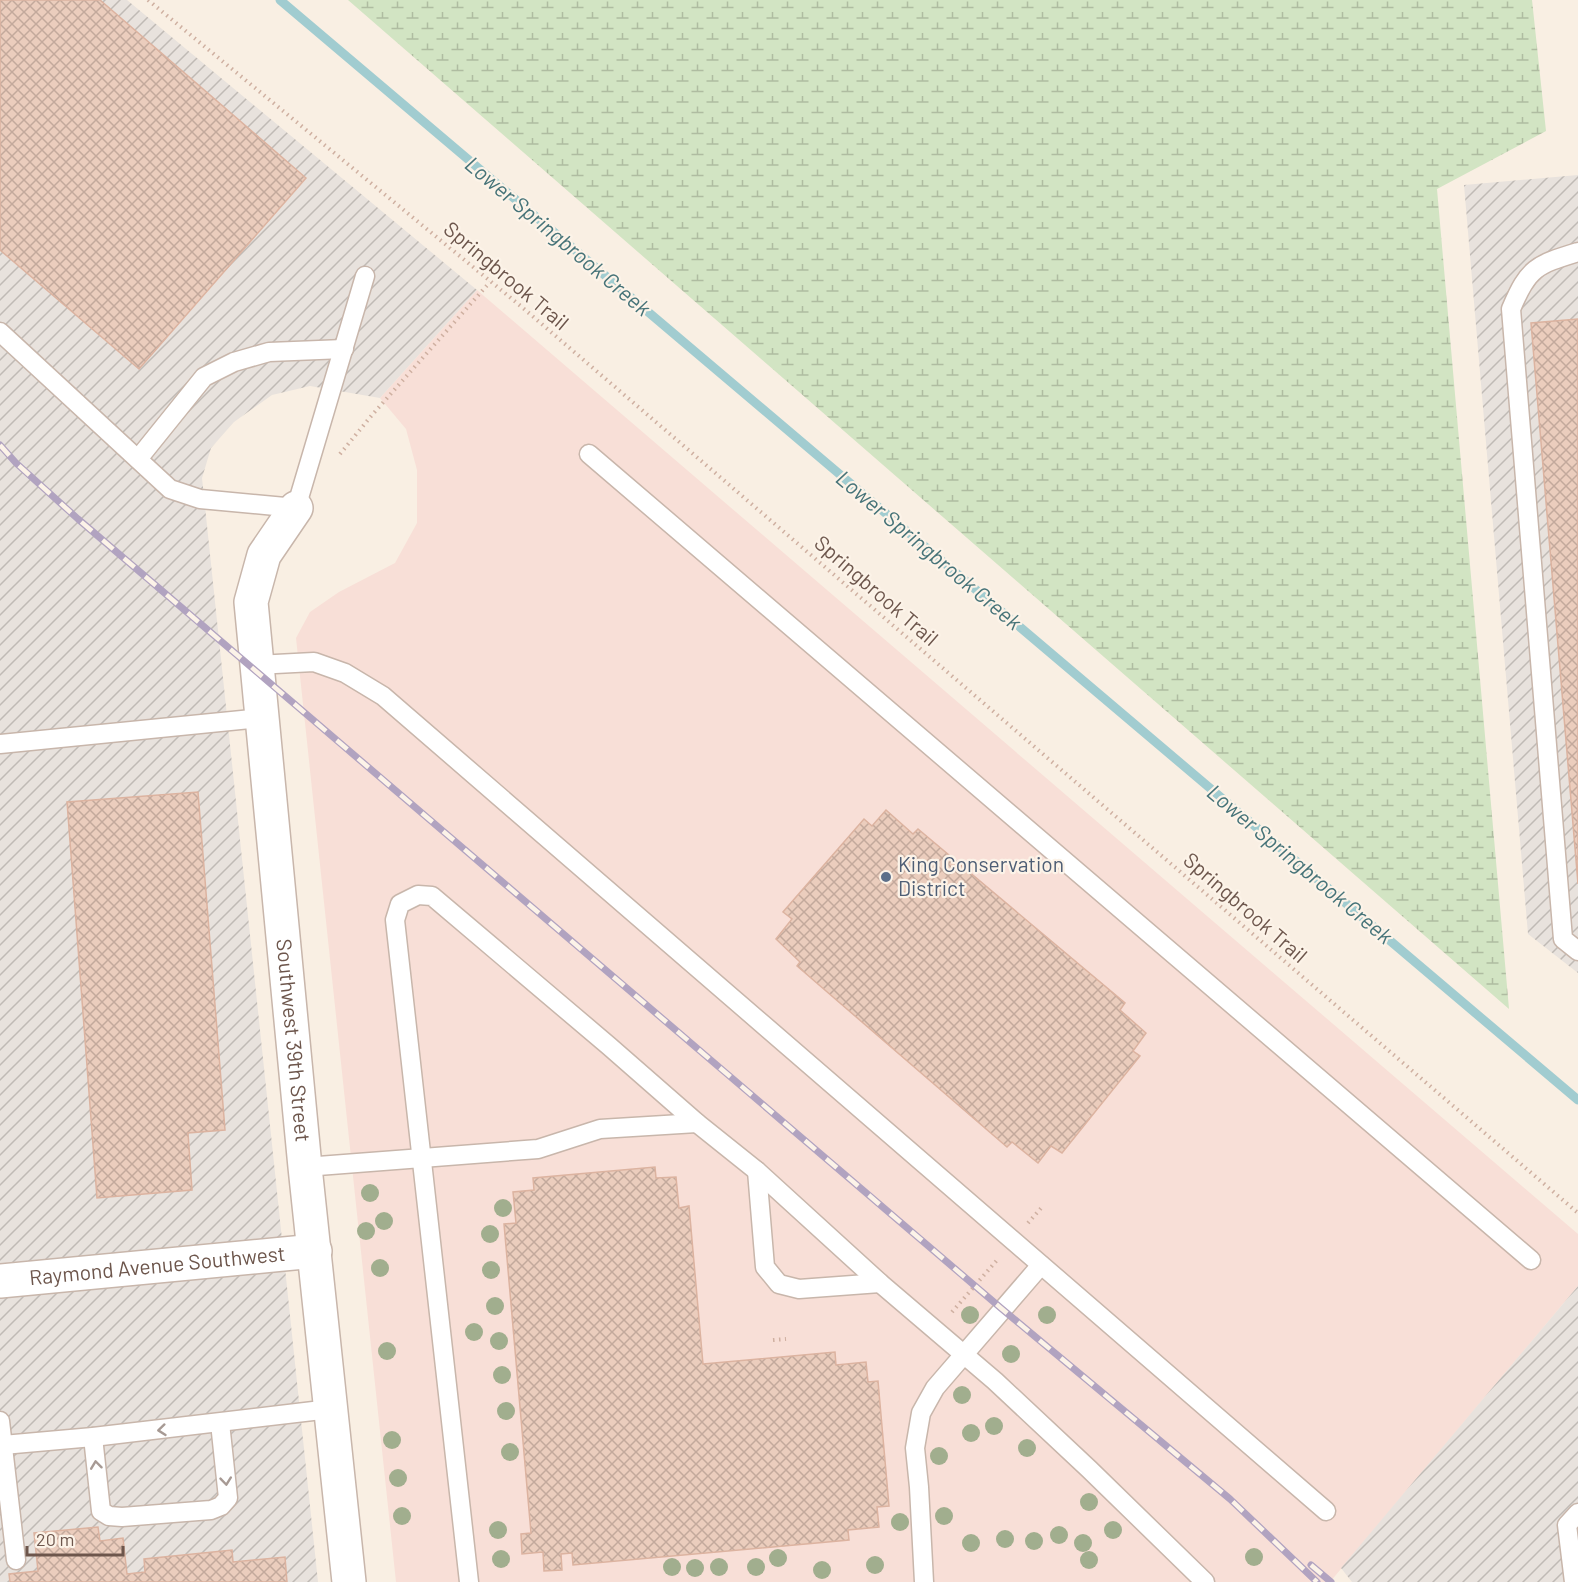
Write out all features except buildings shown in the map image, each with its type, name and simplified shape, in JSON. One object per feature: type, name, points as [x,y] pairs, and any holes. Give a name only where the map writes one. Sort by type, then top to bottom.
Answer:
[{"type":"street","name":"Southwest 39th Street","points":[[296,508],[264,555],[251,602],[305,1167],[350,1582]]},
{"type":"street","name":"Raymond Avenue Southwest","points":[[0,1281],[315,1251]]},
{"type":"lane","points":[[1578,252],[1543,263],[1522,282],[1511,309],[1563,939],[1578,951]]},
{"type":"lane","points":[[0,332],[170,489],[200,499],[296,508],[365,276]]},
{"type":"lane","points":[[138,459],[204,376],[234,362],[269,352],[344,349]]},
{"type":"lane","points":[[589,454],[1531,1260]]},
{"type":"lane","points":[[256,665],[314,662],[345,673],[383,696],[1326,1511]]},
{"type":"lane","points":[[0,744],[261,718]]},
{"type":"lane","points":[[469,1582],[395,920],[400,904],[418,895],[432,897],[698,1123],[758,1171],[880,1283],[995,1381],[1205,1582]]},
{"type":"lane","points":[[305,1167],[538,1149],[600,1129],[698,1123]]},
{"type":"lane","points":[[758,1171],[765,1266],[779,1284],[799,1289],[880,1283]]},
{"type":"lane","points":[[924,1582],[915,1448],[921,1413],[935,1388],[1041,1265]]},
{"type":"lane","points":[[3,1445],[93,1437],[330,1409]]},
{"type":"lane","points":[[0,1421],[16,1560]]},
{"type":"lane","points":[[93,1437],[101,1511],[110,1516],[122,1517],[211,1510],[221,1506],[228,1498],[220,1423]]},
{"type":"lane","points":[[1574,1582],[1567,1526],[1578,1513]]},
{"type":"path","name":"Springbrook Trail","points":[[148,0],[490,282],[1578,1213]]},
{"type":"path","points":[[334,462],[372,415],[490,282]]},
{"type":"path","points":[[1024,1228],[1043,1206]]},
{"type":"path","points":[[948,1318],[998,1258]]},
{"type":"path","points":[[773,1340],[786,1339]]},
{"type":"shaded area","points":[[0,0],[127,0],[477,290],[380,398],[310,386],[272,395],[234,422],[211,448],[202,478],[318,1582],[0,1582]]},
{"type":"shaded area","points":[[1578,175],[1578,973],[1528,934],[1464,185]]},
{"type":"shaded area","points":[[477,290],[1578,1234],[1578,1286],[1330,1582],[396,1582],[296,638],[310,612],[339,592],[395,563],[417,523],[417,470],[406,429],[380,398]]},
{"type":"shaded area","points":[[1578,1286],[1578,1582],[1352,1582],[1341,1568]]},
{"type":"green space","points":[[348,0],[1532,0],[1546,131],[1437,189],[1509,1009]]},
{"type":"waterway","name":"Lower Springbrook Creek","points":[[280,0],[1578,1100]]},
{"type":"railway","points":[[0,445],[16,463],[78,519],[1002,1309],[1230,1499],[1317,1582]]},
{"type":"railway","points":[[1311,1565],[1331,1582]]},
{"type":"place","name":"King Conservation District","points":[[886,877]]}]
